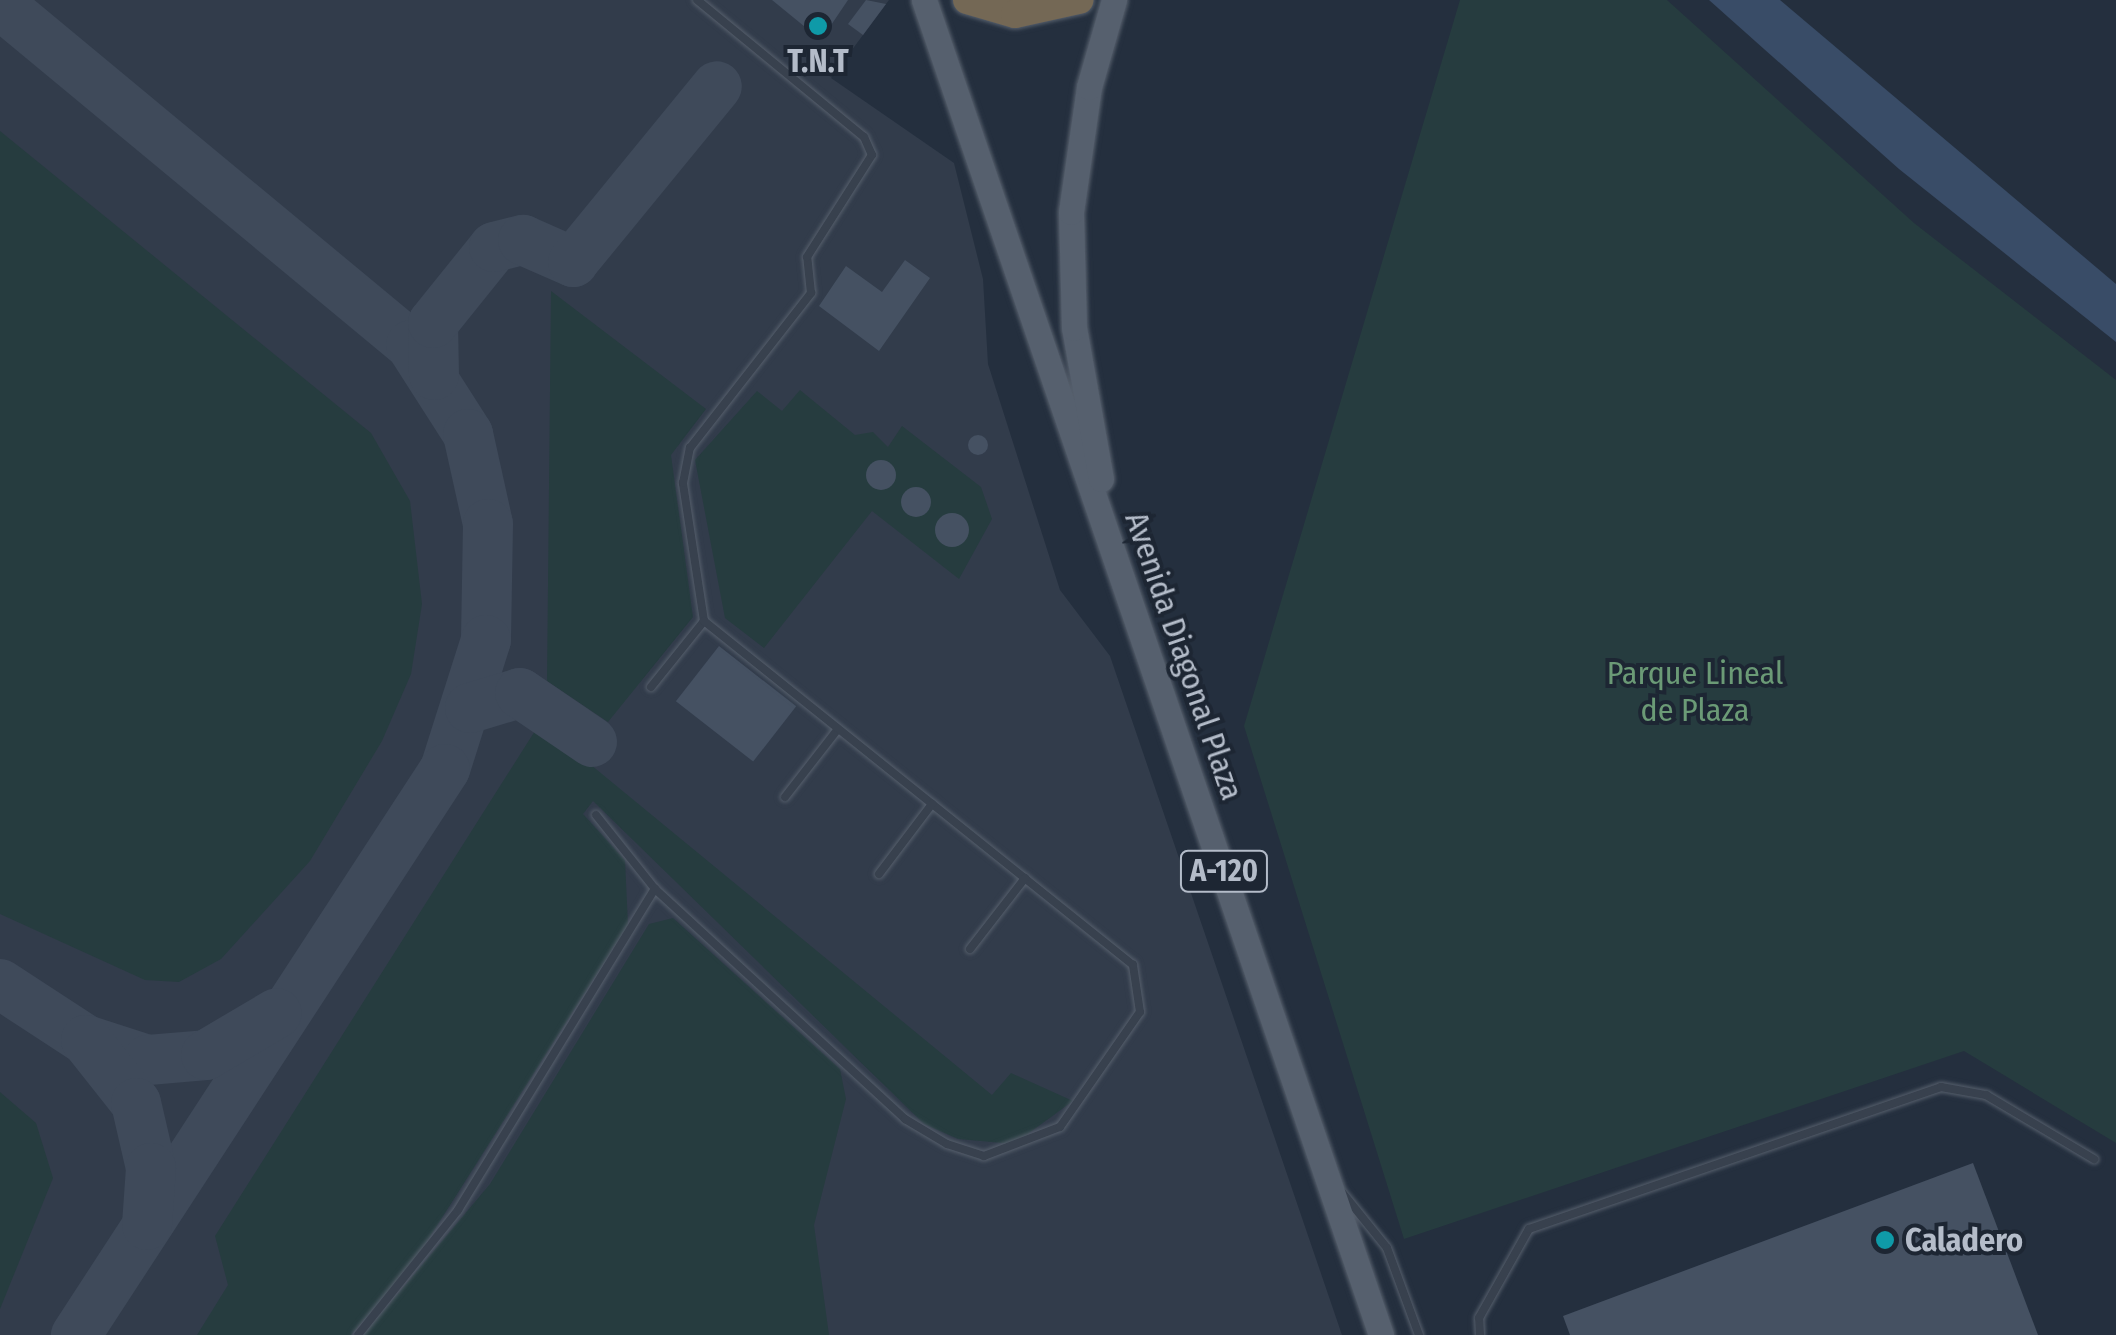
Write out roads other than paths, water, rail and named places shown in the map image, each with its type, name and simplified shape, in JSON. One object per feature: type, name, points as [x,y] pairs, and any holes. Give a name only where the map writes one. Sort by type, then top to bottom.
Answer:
[{"type":"highway","points":[[967,0],[1015,14],[1079,0]]},
{"type":"main road","name":"Avenida Diagonal Plaza","points":[[924,0],[1381,1335]]},
{"type":"main road","name":"A-120","points":[[1114,0],[1078,149],[1070,273],[1079,369],[1120,567]]},
{"type":"lane","points":[[596,814],[656,889],[905,1119],[984,1156],[1060,1126],[1140,1012],[1133,965],[704,621],[684,464],[812,293],[808,257],[872,155],[864,137],[698,0]]},
{"type":"lane","points":[[652,687],[704,621]]},
{"type":"lane","points":[[785,797],[838,729]]},
{"type":"lane","points":[[878,874],[932,804]]},
{"type":"lane","points":[[970,949],[1025,878]]},
{"type":"lane","points":[[358,1335],[458,1210],[656,889]]},
{"type":"lane","points":[[1480,1335],[1478,1318],[1529,1228],[1941,1087],[1986,1095],[2094,1159]]},
{"type":"lane","points":[[1326,1176],[1387,1248],[1418,1335]]},
{"type":"water","points":[[1709,0],[1780,0],[2116,284],[2116,342],[1899,169]]},
{"type":"place","name":"T.N.T","points":[[818,26]]},
{"type":"place","name":"Caladero","points":[[1885,1240]]},
{"type":"park label","name":"Parque Lineal de Plaza","points":[[1695,692]]}]
